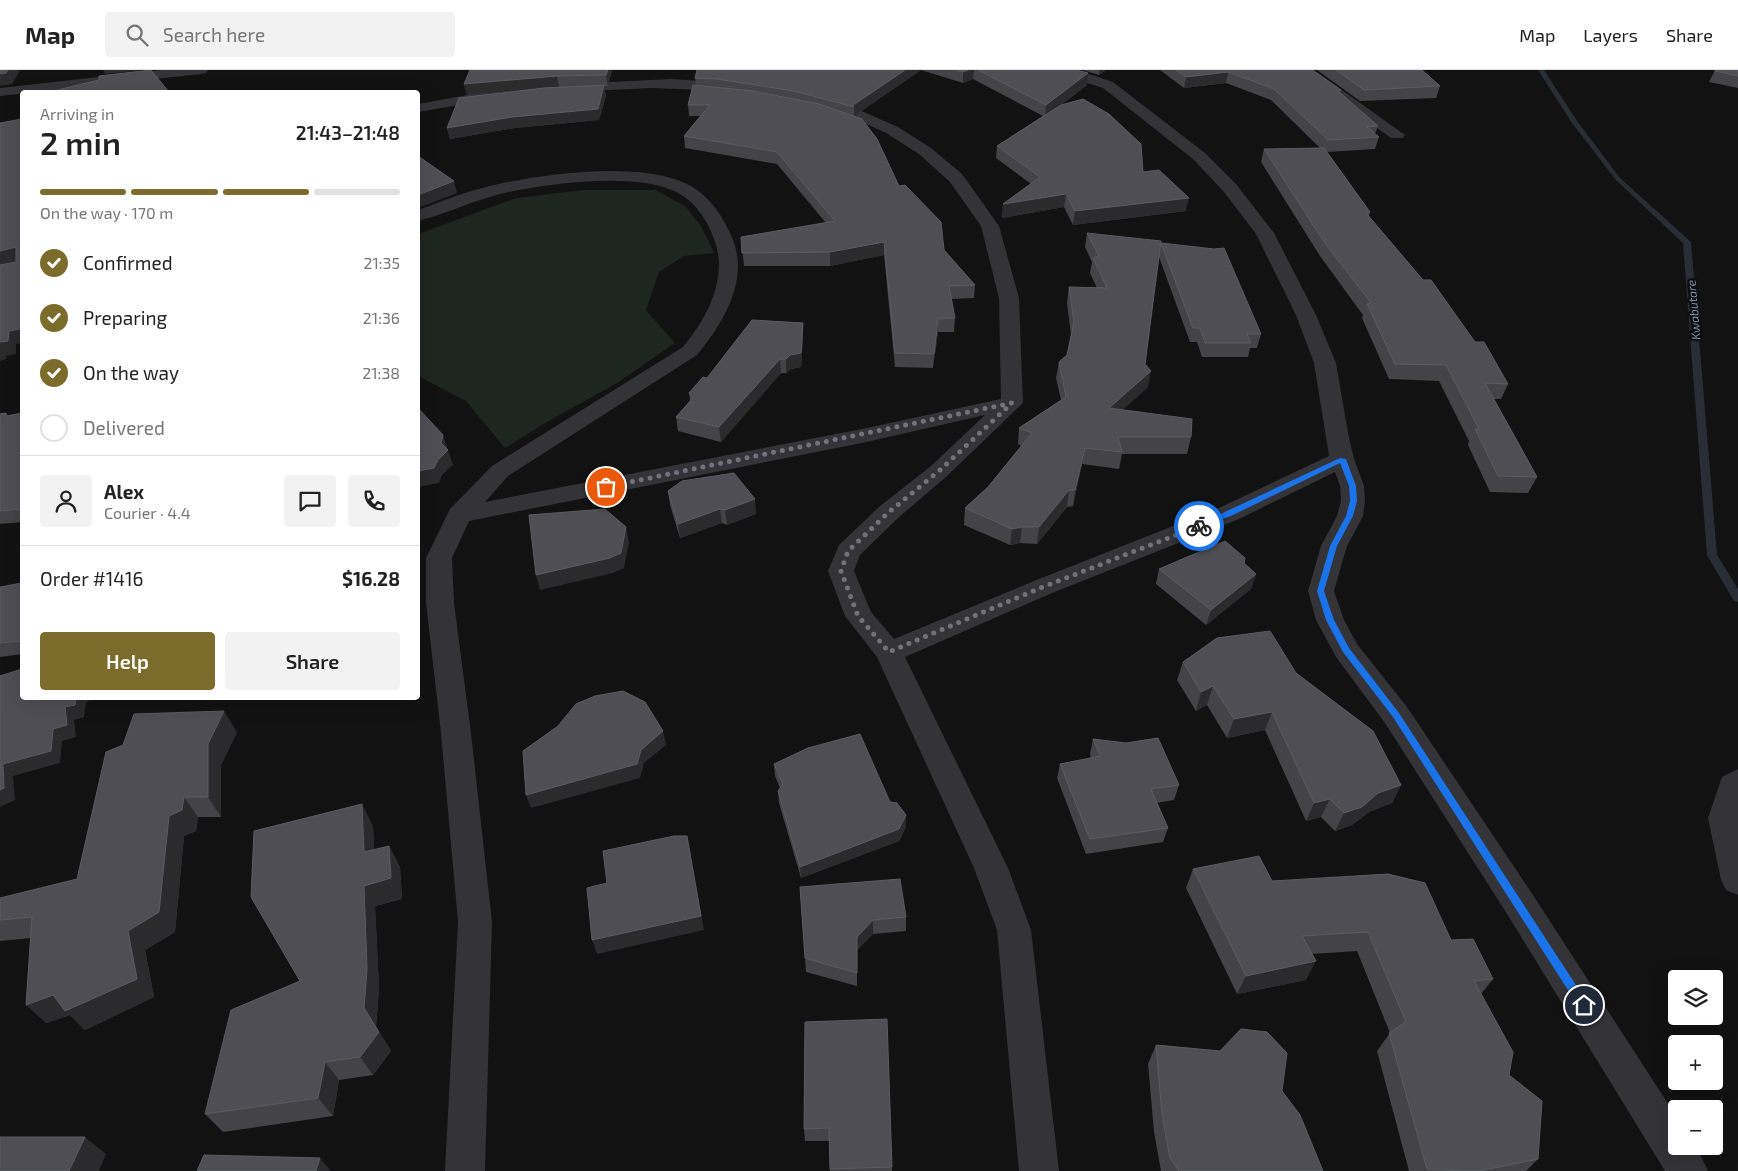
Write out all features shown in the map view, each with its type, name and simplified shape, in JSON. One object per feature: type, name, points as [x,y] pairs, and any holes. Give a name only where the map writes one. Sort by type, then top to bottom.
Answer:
[{"type":"street","points":[[0,92],[201,70]]},
{"type":"street","points":[[1062,70],[1108,85],[1199,156],[1230,188],[1265,233],[1306,315],[1325,364],[1336,433],[1342,459],[1352,486],[1354,501],[1350,516],[1334,546],[1320,591],[1330,620],[1346,650],[1396,715],[1521,906],[1688,1171]]},
{"type":"street","points":[[1304,70],[1397,135]]},
{"type":"street","points":[[556,89],[661,83],[695,83],[743,88]]},
{"type":"street","points":[[420,108],[511,94]]},
{"type":"street","points":[[808,99],[852,112],[892,130],[925,151],[956,178],[990,226],[1009,298],[1012,403],[939,471],[889,512],[848,551],[841,571],[858,616],[889,652],[991,868],[1014,930],[1039,1171]]},
{"type":"street","points":[[420,215],[504,188],[609,177],[646,178],[680,186],[704,204],[719,228],[730,256],[718,310],[703,336],[690,350],[500,471],[459,515],[439,558],[440,603],[456,733],[475,922],[465,1171]]},
{"type":"street","points":[[459,515],[842,440],[1012,403]]},
{"type":"street","points":[[889,652],[1043,587],[1230,513],[1342,459]]},
{"type":"street","points":[[1738,782],[1733,786],[1724,818],[1738,880]]},
{"type":"shaded area","points":[[584,190],[656,190],[686,207],[701,226],[714,253],[684,256],[659,272],[646,310],[675,343],[617,383],[505,448],[466,401],[420,377],[420,233],[516,198]]},
{"type":"building","points":[[0,70],[8,70],[6,73],[0,74]]},
{"type":"building","points":[[151,70],[167,90],[57,90],[99,80],[99,76]]},
{"type":"building","points":[[470,70],[608,70],[606,75],[557,76],[464,84]]},
{"type":"building","points":[[697,70],[905,70],[852,106],[854,107],[794,91],[717,79],[695,78]]},
{"type":"building","points":[[978,70],[1077,70],[1088,73],[1046,105]]},
{"type":"building","points":[[1176,70],[1312,70],[1341,90],[1338,91],[1378,126],[1367,127],[1379,137],[1328,140],[1274,89],[1228,72],[1186,77]]},
{"type":"building","points":[[1336,70],[1422,70],[1440,86],[1364,90]]},
{"type":"building","points":[[1738,70],[1738,76],[1715,71]]},
{"type":"building","points":[[604,85],[598,109],[512,117],[447,128],[459,98],[544,88]]},
{"type":"building","points":[[693,85],[753,91],[819,104],[862,119],[877,139],[899,186],[905,185],[941,222],[944,250],[975,285],[949,286],[955,318],[938,319],[934,354],[895,353],[884,242],[830,252],[742,253],[741,237],[835,221],[777,152],[684,136],[710,105],[688,105]]},
{"type":"building","points":[[1083,99],[1109,114],[1141,144],[1143,172],[1159,170],[1189,198],[1075,211],[1066,194],[1003,204],[1040,177],[997,146],[1061,105]]},
{"type":"building","points":[[20,119],[20,329],[9,331],[8,341],[0,342],[0,265],[16,262],[16,247],[0,251],[0,123]]},
{"type":"building","points":[[1324,148],[1370,212],[1366,213],[1423,280],[1431,280],[1475,342],[1484,342],[1508,384],[1485,383],[1537,477],[1498,476],[1475,429],[1479,429],[1446,365],[1395,364],[1367,304],[1371,303],[1324,242],[1264,149]]},
{"type":"building","points":[[420,157],[454,181],[420,194]]},
{"type":"building","points":[[1087,233],[1161,241],[1145,364],[1151,371],[1109,408],[1192,419],[1191,437],[1118,437],[1122,452],[1085,448],[1075,490],[1069,490],[1039,527],[1012,529],[965,508],[988,487],[1032,433],[1019,428],[1066,397],[1059,362],[1067,355],[1074,322],[1069,287],[1107,288],[1093,258],[1099,256]]},
{"type":"building","points":[[1161,243],[1214,249],[1224,248],[1261,334],[1247,334],[1251,343],[1205,343],[1200,328],[1193,328]]},
{"type":"building","points":[[752,320],[803,323],[801,353],[790,355],[786,359],[780,359],[719,427],[676,417],[693,398],[689,393],[703,377],[707,378]]},
{"type":"building","points":[[420,410],[443,435],[441,443],[448,450],[438,460],[434,468],[420,471]]},
{"type":"building","points":[[6,413],[7,416],[20,413],[20,509],[0,511],[0,414]]},
{"type":"building","points":[[734,473],[755,499],[678,524],[668,491],[682,481]]},
{"type":"building","points":[[605,509],[626,527],[621,553],[610,558],[536,575],[529,515]]},
{"type":"building","points":[[1225,541],[1245,558],[1244,563],[1256,574],[1211,610],[1159,569]]},
{"type":"building","points":[[20,583],[20,641],[0,643],[0,587]]},
{"type":"building","points":[[1270,631],[1296,673],[1373,731],[1401,785],[1378,793],[1362,807],[1344,813],[1330,799],[1314,803],[1272,712],[1234,719],[1213,686],[1201,692],[1183,662],[1217,638]]},
{"type":"building","points":[[20,670],[20,700],[76,700],[75,705],[65,707],[67,725],[53,729],[51,751],[3,764],[4,788],[0,790],[0,676]]},
{"type":"building","points":[[623,691],[645,702],[663,731],[641,750],[637,764],[526,795],[523,751],[558,726],[576,704],[595,696]]},
{"type":"building","points":[[224,711],[208,744],[208,797],[184,797],[182,810],[169,816],[159,912],[128,931],[137,979],[65,1011],[53,995],[26,1005],[32,917],[0,920],[0,898],[77,879],[106,752],[123,745],[134,714]]},
{"type":"building","points":[[860,734],[890,802],[897,803],[906,815],[899,829],[800,867],[778,791],[783,784],[774,764],[808,748]]},
{"type":"building","points":[[1158,738],[1179,785],[1151,789],[1168,828],[1090,839],[1060,764],[1100,756],[1093,739],[1126,743]]},
{"type":"building","points":[[362,804],[364,852],[389,846],[391,878],[364,886],[367,969],[364,1008],[379,1032],[360,1057],[325,1062],[318,1098],[205,1114],[231,1010],[300,981],[251,897],[254,831]]},
{"type":"building","points":[[674,836],[687,836],[701,916],[592,940],[587,888],[607,883],[603,851]]},
{"type":"building","points":[[1259,856],[1272,881],[1388,874],[1425,883],[1451,940],[1473,939],[1493,979],[1474,981],[1513,1052],[1509,1075],[1542,1101],[1538,1159],[1479,1171],[1427,1169],[1389,1033],[1406,1022],[1368,932],[1302,936],[1316,961],[1246,976],[1193,869]]},
{"type":"building","points":[[900,879],[906,917],[873,920],[857,937],[857,973],[805,958],[800,887]]},
{"type":"building","points":[[887,1019],[892,1167],[830,1169],[829,1128],[804,1129],[805,1022]]},
{"type":"building","points":[[1241,1029],[1267,1032],[1287,1053],[1282,1091],[1300,1115],[1323,1171],[1179,1171],[1170,1158],[1162,1115],[1156,1045],[1220,1051]]},
{"type":"building","points":[[0,1137],[85,1137],[69,1171],[0,1171]]},
{"type":"building","points":[[204,1155],[320,1158],[316,1171],[197,1171]]},
{"type":"waterway","name":"Kwabutare","points":[[1541,70],[1574,122],[1618,179],[1687,242],[1712,555],[1738,598]]},
{"type":"way so far","points":[[606,487],[862,436],[1012,403],[939,471],[889,512],[848,551],[841,571],[858,616],[889,652],[1043,587],[1199,526]]},
{"type":"route","points":[[1199,526],[1342,459],[1352,486],[1354,501],[1350,516],[1334,546],[1320,591],[1330,620],[1346,650],[1396,715],[1584,1005]]}]
